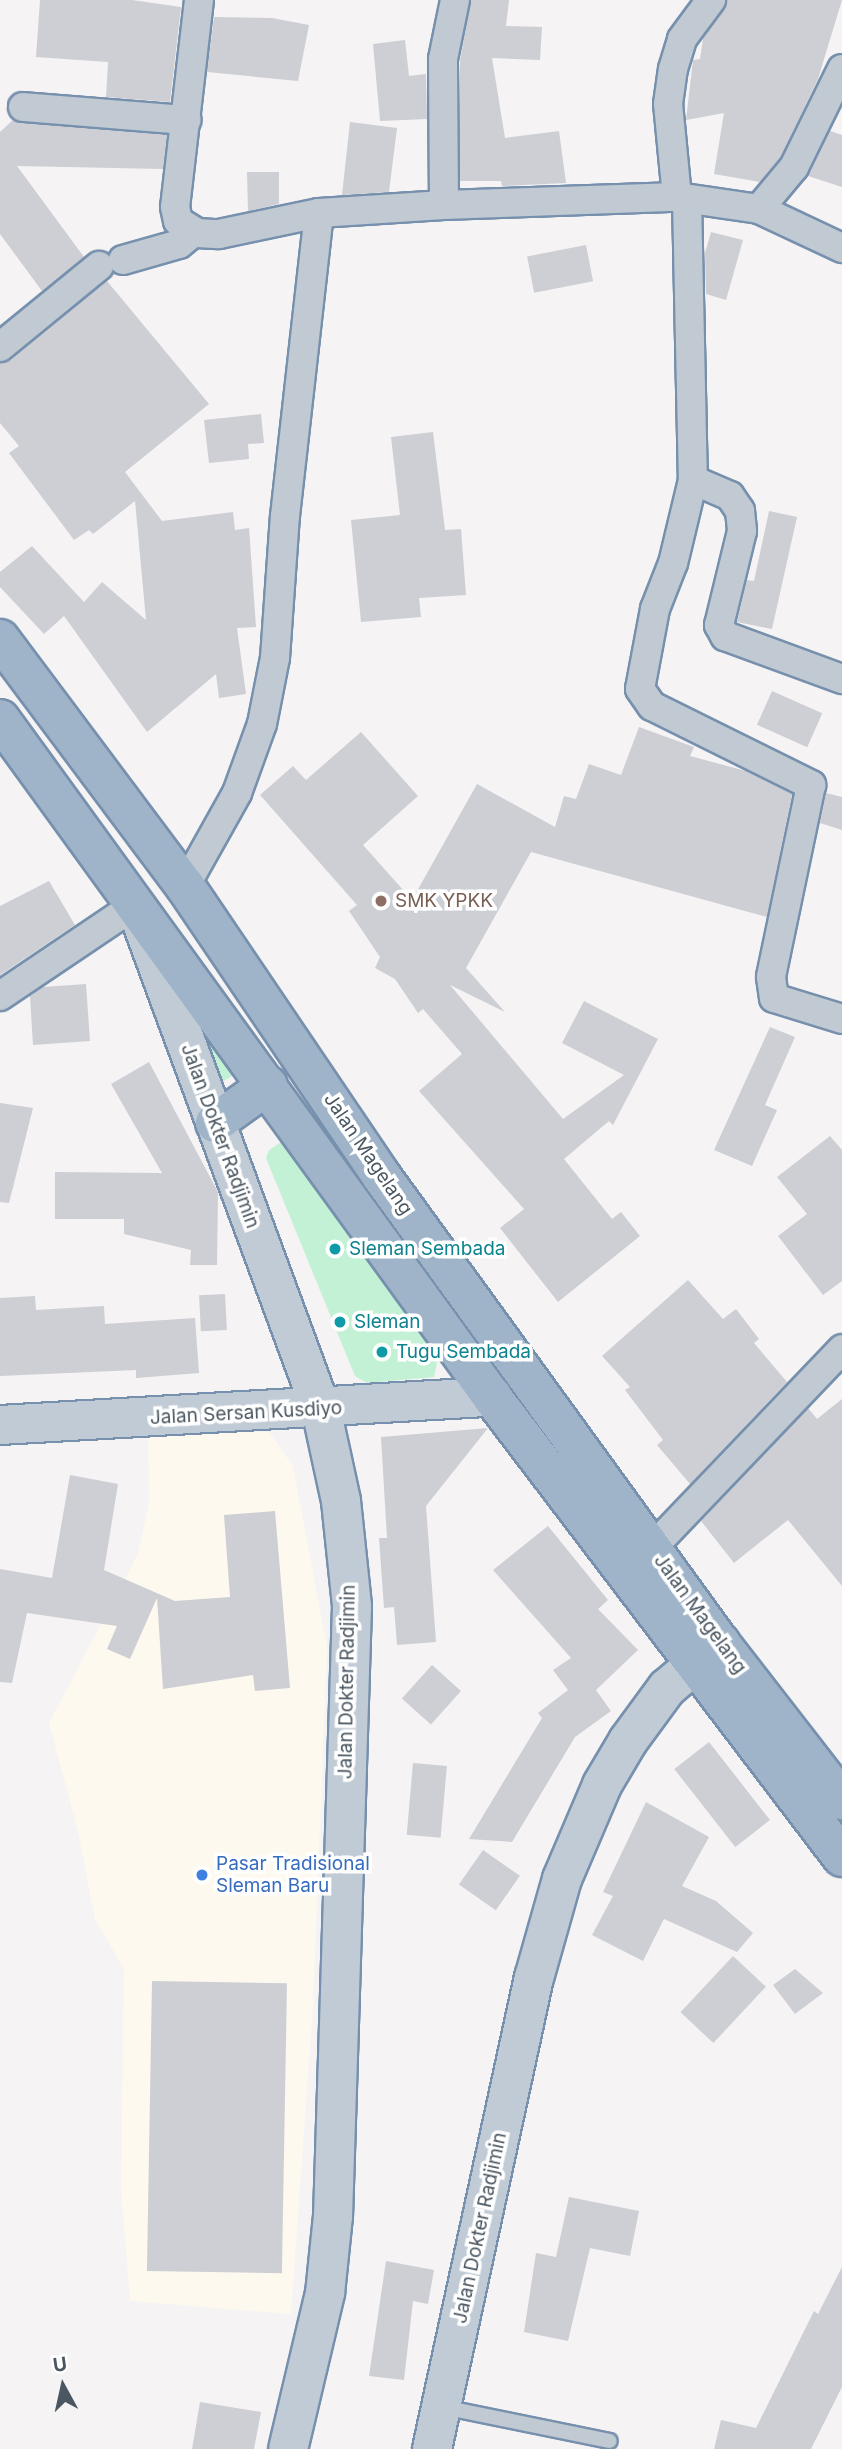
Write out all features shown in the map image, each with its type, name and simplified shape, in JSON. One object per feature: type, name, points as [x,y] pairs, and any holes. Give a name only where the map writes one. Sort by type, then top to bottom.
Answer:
[{"type":"highway","name":"Jalan Magelang","points":[[0,639],[185,886],[382,1177],[652,1548],[706,1654],[842,1857]]},
{"type":"highway","name":"Jalan Magelang","points":[[0,719],[492,1397],[706,1654],[842,1800]]},
{"type":"highway","points":[[215,1123],[268,1085]]},
{"type":"main road","name":"Jalan Dokter Radjimin","points":[[135,905],[321,1409],[341,1502],[352,1606],[334,2202],[325,2293],[288,2449]]},
{"type":"main road","name":"Jalan Sersan Kusdiyo","points":[[0,1425],[321,1409],[492,1397]]},
{"type":"main road","name":"Jalan Dokter Radjimin","points":[[432,2449],[534,1978],[562,1879],[602,1785],[628,1741],[667,1688],[706,1654]]},
{"type":"street","points":[[199,0],[175,207],[178,221],[194,232],[219,234],[319,213],[444,205],[682,198],[759,209],[842,248]]},
{"type":"street","points":[[444,205],[443,60],[455,0]]},
{"type":"street","points":[[711,0],[682,39],[673,69],[668,104],[682,198],[693,480],[673,563],[655,609],[640,690],[652,706],[811,785],[771,977],[774,998],[842,1019]]},
{"type":"street","points":[[759,209],[794,167],[842,69]]},
{"type":"street","points":[[23,107],[186,120]]},
{"type":"street","points":[[185,886],[237,793],[262,724],[275,658],[285,516],[319,213]]},
{"type":"street","points":[[0,347],[111,263],[179,244],[194,232]]},
{"type":"street","points":[[693,480],[730,496],[740,511],[742,531],[719,625],[725,636],[842,679]]},
{"type":"street","points":[[0,996],[135,905]]},
{"type":"street","points":[[652,1548],[842,1349]]},
{"type":"lane","points":[[442,2407],[610,2441]]},
{"type":"shaded area","name":"Pasar Tradisional Sleman Baru","points":[[148,1432],[269,1432],[293,1466],[327,1647],[313,2006],[291,2314],[130,2301],[121,2187],[124,1969],[95,1919],[78,1831],[49,1723],[138,1554],[149,1503]]},
{"type":"green space","points":[[184,998],[240,1071],[216,1086]]},
{"type":"green space","points":[[283,1141],[291,1143],[438,1359],[434,1377],[367,1383],[355,1376],[266,1158],[269,1150]]},
{"type":"building","points":[[40,0],[132,0],[181,7],[170,102],[106,97],[108,62],[36,57]]},
{"type":"building","points":[[471,0],[509,0],[506,26],[542,27],[540,60],[492,58],[505,138],[559,131],[566,183],[502,186],[501,181],[460,181],[460,61]]},
{"type":"building","points":[[727,0],[842,0],[818,79],[780,158],[760,182],[714,174],[724,113],[686,120],[693,60],[700,59],[703,39]]},
{"type":"building","points":[[214,17],[272,18],[309,25],[298,81],[207,72]]},
{"type":"building","points":[[405,40],[409,76],[426,74],[427,119],[380,121],[373,44]]},
{"type":"building","points":[[13,120],[167,135],[163,169],[17,166],[84,257],[42,291],[0,234],[0,132]]},
{"type":"building","points":[[350,122],[397,128],[389,192],[342,195]]},
{"type":"building","points":[[830,131],[842,135],[842,187],[808,176]]},
{"type":"building","points":[[247,172],[279,172],[279,204],[248,211]]},
{"type":"building","points":[[711,232],[743,240],[726,300],[706,294],[705,253]]},
{"type":"building","points":[[586,245],[593,281],[534,293],[527,256]]},
{"type":"building","points":[[107,281],[209,404],[125,472],[162,521],[233,512],[235,530],[249,528],[256,627],[237,628],[246,694],[219,698],[216,674],[147,732],[64,616],[44,634],[0,587],[0,572],[32,546],[84,602],[102,582],[146,620],[135,501],[93,534],[89,530],[74,540],[9,453],[19,446],[0,423],[0,363],[11,360]]},
{"type":"building","points":[[261,414],[264,443],[248,444],[249,459],[209,463],[204,420]]},
{"type":"building","points":[[433,432],[445,530],[461,529],[466,595],[419,598],[421,617],[361,622],[351,520],[400,515],[391,437]]},
{"type":"building","points":[[769,511],[797,517],[772,629],[737,622],[747,580],[754,581]]},
{"type":"building","points":[[772,691],[822,713],[807,747],[757,725]]},
{"type":"building","points":[[639,727],[694,747],[690,756],[746,771],[792,794],[767,917],[531,852],[466,968],[505,1012],[450,985],[563,1119],[624,1075],[562,1043],[584,1001],[658,1039],[613,1125],[609,1121],[564,1159],[612,1219],[621,1212],[640,1236],[558,1302],[500,1228],[524,1209],[419,1091],[462,1054],[423,1009],[418,1013],[395,979],[375,968],[380,957],[349,911],[357,905],[260,795],[293,766],[306,780],[361,732],[418,796],[363,845],[412,900],[477,784],[555,827],[564,796],[576,799],[589,764],[621,775]]},
{"type":"building","points":[[826,793],[842,797],[842,830],[820,823]]},
{"type":"building","points":[[49,881],[75,925],[0,975],[0,906]]},
{"type":"building","points":[[86,984],[90,1041],[33,1045],[30,996],[43,987]]},
{"type":"building","points":[[770,1027],[795,1037],[765,1105],[777,1110],[752,1166],[714,1150]]},
{"type":"building","points":[[149,1062],[218,1192],[217,1265],[190,1265],[191,1250],[124,1234],[124,1219],[55,1219],[55,1172],[162,1173],[111,1084]]},
{"type":"building","points":[[0,1103],[33,1108],[9,1203],[0,1202]]},
{"type":"building","points":[[830,1136],[842,1150],[842,1281],[823,1295],[778,1236],[807,1214],[777,1177]]},
{"type":"building","points":[[688,1280],[723,1319],[736,1309],[759,1339],[754,1343],[787,1382],[690,1484],[657,1445],[663,1440],[625,1390],[630,1387],[602,1356]]},
{"type":"building","points":[[225,1294],[227,1330],[201,1331],[199,1295]]},
{"type":"building","points":[[35,1296],[36,1310],[104,1306],[105,1324],[195,1318],[199,1373],[136,1378],[136,1370],[0,1376],[0,1298]]},
{"type":"building","points":[[842,1399],[842,1586],[788,1520],[734,1563],[701,1521],[808,1408],[817,1419]]},
{"type":"building","points":[[488,1428],[426,1506],[436,1642],[397,1645],[394,1607],[384,1608],[379,1538],[387,1538],[381,1437]]},
{"type":"building","points":[[70,1475],[118,1484],[104,1570],[175,1601],[230,1597],[224,1515],[275,1511],[290,1688],[255,1691],[253,1675],[163,1689],[157,1598],[130,1659],[107,1649],[117,1626],[27,1613],[12,1683],[0,1682],[0,1569],[52,1578]]},
{"type":"building","points":[[548,1526],[608,1600],[598,1609],[638,1650],[596,1690],[611,1711],[575,1737],[512,1842],[469,1839],[542,1718],[538,1713],[568,1690],[553,1670],[571,1658],[493,1570]]},
{"type":"building","points":[[432,1665],[461,1691],[431,1725],[402,1698]]},
{"type":"building","points":[[709,1742],[770,1820],[735,1847],[674,1769]]},
{"type":"building","points":[[413,1763],[447,1766],[441,1838],[407,1835]]},
{"type":"building","points":[[646,1802],[709,1837],[682,1886],[716,1901],[753,1933],[737,1952],[664,1919],[643,1961],[592,1935],[613,1896],[603,1892]]},
{"type":"building","points":[[483,1850],[520,1876],[496,1910],[459,1884]]},
{"type":"building","points":[[733,1956],[766,1987],[713,2043],[680,2012]]},
{"type":"building","points":[[795,1969],[823,1993],[795,2014],[773,1985]]},
{"type":"building","points":[[152,1981],[287,1983],[282,2273],[147,2271]]},
{"type":"building","points":[[569,2197],[639,2211],[630,2256],[590,2248],[568,2341],[524,2332],[536,2253],[556,2257]]},
{"type":"building","points":[[386,2261],[434,2270],[428,2304],[413,2301],[404,2380],[369,2376]]},
{"type":"building","points":[[842,2267],[842,2387],[811,2449],[714,2449],[721,2420],[756,2428],[814,2311],[818,2314]]},
{"type":"building","points":[[200,2402],[261,2412],[254,2449],[192,2449]]},
{"type":"place","name":"SMK YPKK","points":[[381,901]]},
{"type":"place","name":"Sleman Sembada","points":[[335,1249]]},
{"type":"place","name":"Sleman","points":[[340,1322]]},
{"type":"place","name":"Tugu Sembada","points":[[382,1352]]},
{"type":"place","name":"Pasar Tradisional Sleman Baru","points":[[202,1875]]}]
